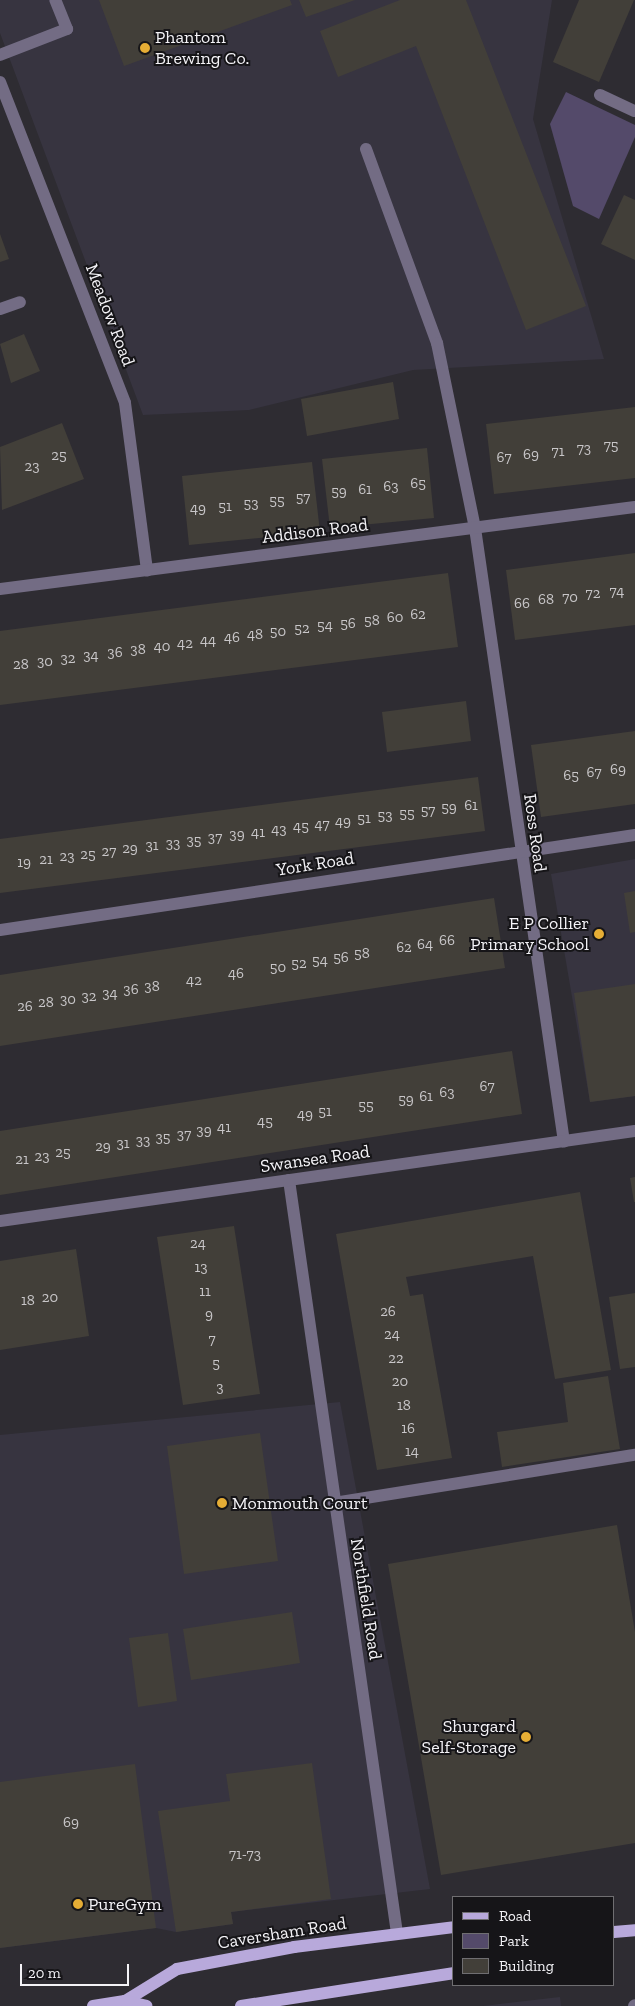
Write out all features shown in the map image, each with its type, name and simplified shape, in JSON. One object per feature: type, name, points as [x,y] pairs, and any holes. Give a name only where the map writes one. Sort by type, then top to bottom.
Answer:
[{"type":"main road","name":"Caversham Road","points":[[125,2001],[177,1969],[397,1933],[452,1927]]},
{"type":"main road","points":[[615,1932],[635,1930]]},
{"type":"main road","points":[[242,2006],[452,1973]]},
{"type":"main road","name":"Caversham Road","points":[[93,2006],[125,2001],[146,2006]]},
{"type":"street","points":[[0,55],[67,29],[55,0]]},
{"type":"street","name":"Meadow Road","points":[[0,82],[125,403],[147,570]]},
{"type":"street","points":[[600,95],[635,111]]},
{"type":"street","name":"Ross Road","points":[[366,149],[437,343],[476,528],[519,851],[564,1142]]},
{"type":"street","points":[[0,310],[20,302]]},
{"type":"street","name":"Addison Road","points":[[0,589],[635,507]]},
{"type":"street","name":"York Road","points":[[0,930],[635,835]]},
{"type":"street","name":"Swansea Road","points":[[0,1221],[635,1131]]},
{"type":"street","name":"Northfield Road","points":[[289,1180],[397,1933]]},
{"type":"street","points":[[334,1503],[635,1455]]},
{"type":"shaded area","points":[[0,0],[552,0],[533,119],[604,359],[413,370],[249,410],[143,415],[0,33]]},
{"type":"shaded area","name":"E P Collier Primary School","points":[[635,859],[635,1096],[590,1102],[551,874]]},
{"type":"shaded area","points":[[340,1402],[430,1889],[231,1912],[233,1924],[176,1932],[156,1928],[0,1948],[0,1435]]},
{"type":"shaded area","points":[[560,1997],[561,2006],[483,2006]]},
{"type":"green space","points":[[566,92],[635,125],[635,137],[599,219],[573,206],[550,124]]},
{"type":"building","name":"Phantom Brewing Co.","points":[[99,0],[290,0],[292,5],[124,66]]},
{"type":"building","points":[[299,0],[355,0],[306,17]]},
{"type":"building","points":[[400,0],[466,0],[586,306],[526,330],[416,46],[338,77],[320,31]]},
{"type":"building","points":[[579,0],[634,0],[599,82],[553,62]]},
{"type":"building","points":[[624,195],[635,200],[635,260],[601,244]]},
{"type":"building","points":[[0,234],[9,259],[0,262]]},
{"type":"building","points":[[24,334],[40,371],[11,383],[0,344]]},
{"type":"building","points":[[393,382],[399,419],[307,436],[301,399]]},
{"type":"building","points":[[635,407],[635,478],[494,494],[486,424]]},
{"type":"building","points":[[62,423],[84,479],[2,510],[0,447]]},
{"type":"building","points":[[427,448],[434,518],[330,528],[322,459]]},
{"type":"building","points":[[312,462],[320,532],[189,545],[182,476]]},
{"type":"building","points":[[635,553],[635,625],[515,640],[506,570]]},
{"type":"building","points":[[448,573],[458,647],[0,705],[0,631]]},
{"type":"building","points":[[466,701],[471,741],[387,752],[382,712]]},
{"type":"building","points":[[635,731],[635,804],[541,817],[531,745]]},
{"type":"building","points":[[478,777],[485,831],[0,893],[0,839]]},
{"type":"building","points":[[635,891],[635,932],[630,933],[624,893]]},
{"type":"building","points":[[494,898],[505,968],[0,1046],[0,975]]},
{"type":"building","points":[[635,984],[635,1096],[590,1102],[574,993]]},
{"type":"building","points":[[512,1051],[522,1114],[0,1195],[0,1131]]},
{"type":"building","points":[[635,1177],[635,1202],[634,1202],[630,1178]]},
{"type":"building","points":[[580,1192],[611,1370],[555,1379],[533,1256],[406,1277],[410,1296],[423,1294],[452,1458],[377,1470],[336,1234]]},
{"type":"building","points":[[234,1226],[260,1394],[183,1405],[157,1237]]},
{"type":"building","points":[[76,1249],[89,1336],[0,1350],[0,1261]]},
{"type":"building","points":[[635,1293],[635,1367],[620,1369],[609,1297]]},
{"type":"building","points":[[608,1376],[620,1449],[502,1467],[497,1432],[568,1422],[563,1383]]},
{"type":"building","name":"Monmouth Court","points":[[260,1433],[278,1561],[184,1574],[167,1446]]},
{"type":"building","name":"Shurgard Self-Storage","points":[[617,1525],[635,1632],[635,1843],[441,1875],[388,1564]]},
{"type":"building","points":[[292,1612],[300,1663],[191,1680],[183,1629]]},
{"type":"building","points":[[168,1633],[177,1701],[138,1707],[129,1638]]},
{"type":"building","points":[[312,1763],[331,1899],[231,1912],[233,1924],[176,1932],[158,1811],[230,1801],[226,1774]]},
{"type":"building","points":[[135,1764],[156,1928],[0,1948],[0,1782]]},
{"type":"place","name":"Phantom Brewing Co.","points":[[145,48]]},
{"type":"place","name":"E P Collier Primary School","points":[[599,934]]},
{"type":"place","name":"Monmouth Court","points":[[222,1503]]},
{"type":"place","name":"Shurgard Self-Storage","points":[[526,1737]]},
{"type":"place","name":"PureGym","points":[[78,1904]]}]
